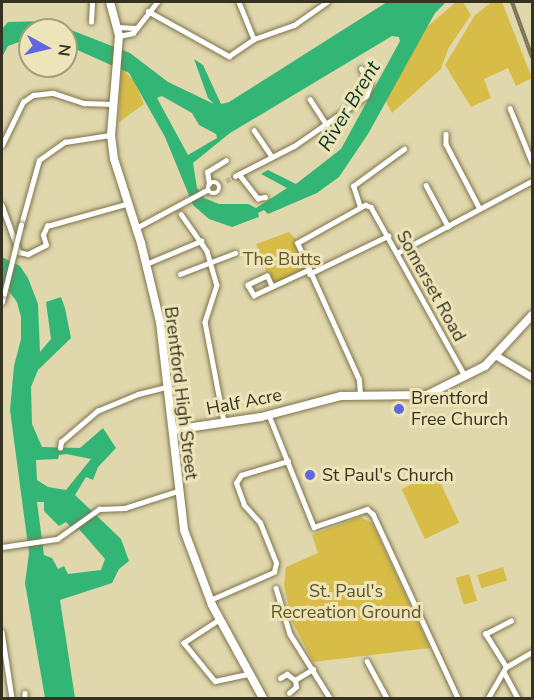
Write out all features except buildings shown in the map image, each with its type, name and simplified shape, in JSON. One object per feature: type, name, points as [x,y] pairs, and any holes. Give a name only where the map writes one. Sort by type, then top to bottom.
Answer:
[{"type":"main road","name":"Brentford High Street","points":[[110,2],[118,27],[119,39],[111,135],[126,204],[136,228],[146,264],[169,386],[178,491],[184,530],[209,600],[247,674],[263,699]]},
{"type":"main road","name":"Half Acre","points":[[173,430],[270,415],[320,401],[360,395],[427,395],[466,378],[495,355],[532,315]]},
{"type":"main road","points":[[495,355],[532,377]]},
{"type":"street","points":[[91,21],[92,2]]},
{"type":"street","points":[[119,39],[133,33],[157,2]]},
{"type":"street","points":[[239,2],[246,11],[254,39]]},
{"type":"street","points":[[148,11],[224,56],[244,49],[254,39],[294,25],[317,4],[327,2]]},
{"type":"street","points":[[118,27],[135,28]]},
{"type":"street","points":[[265,197],[258,198],[237,175],[272,158],[327,124],[366,96],[370,85],[362,69]]},
{"type":"street","points":[[2,145],[23,102],[33,95],[53,93],[80,102],[113,104]]},
{"type":"street","points":[[310,99],[327,124]]},
{"type":"street","points":[[510,108],[532,162]]},
{"type":"street","points":[[254,130],[272,158]]},
{"type":"street","points":[[446,134],[446,144],[480,209]]},
{"type":"street","points":[[2,302],[39,160],[65,142],[111,135]]},
{"type":"street","points":[[360,395],[359,380],[297,243],[360,207],[353,186],[404,149]]},
{"type":"street","points":[[136,228],[205,191],[209,184],[207,172],[226,160]]},
{"type":"street","points":[[209,184],[219,185],[226,181]]},
{"type":"street","points":[[397,253],[532,181]]},
{"type":"street","points":[[205,191],[216,195],[219,185]]},
{"type":"street","points":[[426,186],[448,226]]},
{"type":"street","points":[[45,247],[43,235],[47,226],[126,204]]},
{"type":"street","points":[[2,205],[19,252],[45,247],[52,250]]},
{"type":"street","name":"Somerset Road","points":[[360,207],[371,207],[466,378]]},
{"type":"street","points":[[181,214],[201,241],[211,262],[217,285],[205,322],[224,422]]},
{"type":"street","points":[[272,286],[267,276],[248,285],[254,295],[388,236]]},
{"type":"street","points":[[146,264],[201,241]]},
{"type":"street","points":[[180,274],[235,253]]},
{"type":"street","points":[[60,448],[61,442],[98,411],[138,394],[169,386]]},
{"type":"street","points":[[270,415],[310,522],[316,528],[370,511],[458,699]]},
{"type":"street","points":[[209,600],[272,574],[276,566],[274,558],[258,520],[243,502],[237,481],[241,476],[288,461]]},
{"type":"street","points":[[2,547],[57,539],[71,530],[88,513],[106,507],[125,508],[178,491]]},
{"type":"street","points":[[276,588],[290,634],[330,699]]},
{"type":"street","points":[[219,620],[184,643],[215,681],[247,674]]},
{"type":"street","points":[[511,621],[485,634],[519,699]]},
{"type":"street","points":[[2,632],[12,699]]},
{"type":"street","points":[[488,699],[505,670],[532,652]]},
{"type":"street","points":[[367,661],[387,699]]},
{"type":"street","points":[[295,680],[313,669]]},
{"type":"street","points":[[280,678],[287,674],[295,680],[296,687],[289,693]]},
{"type":"green space","points":[[456,2],[463,2],[471,15],[448,49],[441,69],[392,113],[384,98],[421,32]]},
{"type":"green space","points":[[492,2],[502,2],[532,78],[516,86],[508,68],[484,79],[491,98],[471,107],[445,65],[475,15]]},
{"type":"green space","points":[[121,68],[135,82],[144,104],[119,122]]},
{"type":"green space","name":"The Butts","points":[[289,232],[298,241],[308,270],[272,287],[256,244]]},
{"type":"green space","points":[[436,473],[459,523],[425,539],[402,489]]},
{"type":"green space","name":"St. Paul's Recreation Ground","points":[[360,517],[372,523],[430,648],[313,662],[292,621],[284,585],[286,567],[318,553],[312,535]]},
{"type":"green space","points":[[503,567],[507,580],[481,588],[477,575]]},
{"type":"green space","points":[[469,574],[477,601],[464,605],[456,578]]},
{"type":"shaded area","points":[[387,2],[446,2],[435,13],[368,134],[339,177],[317,193],[268,214],[264,210],[258,213],[259,217],[232,227],[209,219],[193,205],[165,137],[129,73],[78,50],[78,33],[130,53],[168,82],[214,104],[208,98],[194,59],[203,65],[221,104],[229,102]],"holes":[[[392,36],[399,37],[400,41],[341,149],[296,184],[268,170],[261,174],[287,188],[256,208],[248,204],[219,204],[204,198],[197,188],[193,163],[230,133]],[[162,96],[192,113],[199,125],[216,134],[217,138],[188,155],[157,98]]]},
{"type":"shaded area","points":[[8,22],[18,22],[18,42],[8,46],[2,57],[2,29]]},
{"type":"shaded area","points":[[2,257],[20,266],[28,278],[38,304],[40,352],[51,339],[46,302],[61,297],[65,308],[71,338],[38,370],[31,387],[32,424],[42,447],[80,448],[103,428],[116,448],[98,467],[93,480],[86,477],[75,495],[121,539],[129,561],[119,569],[112,583],[60,600],[75,698],[45,698],[25,583],[29,553],[10,410],[14,366],[21,339],[21,317],[17,302],[2,282]],"holes":[[[66,454],[91,459],[66,490],[48,487],[37,480],[36,460],[58,459],[59,455]],[[37,502],[44,502],[44,511],[59,526],[66,522],[75,531],[79,529],[105,559],[101,570],[68,574],[64,566],[58,569],[52,558],[44,555]]]},
{"type":"tunnel","points":[[226,181],[235,176]]},
{"type":"railway","points":[[512,2],[532,57]]},
{"type":"place","name":"Brentford Free Church","points":[[399,409]]},
{"type":"place","name":"St Paul's Church","points":[[310,475]]},
{"type":"water label","name":"River Brent","points":[[349,106]]}]
